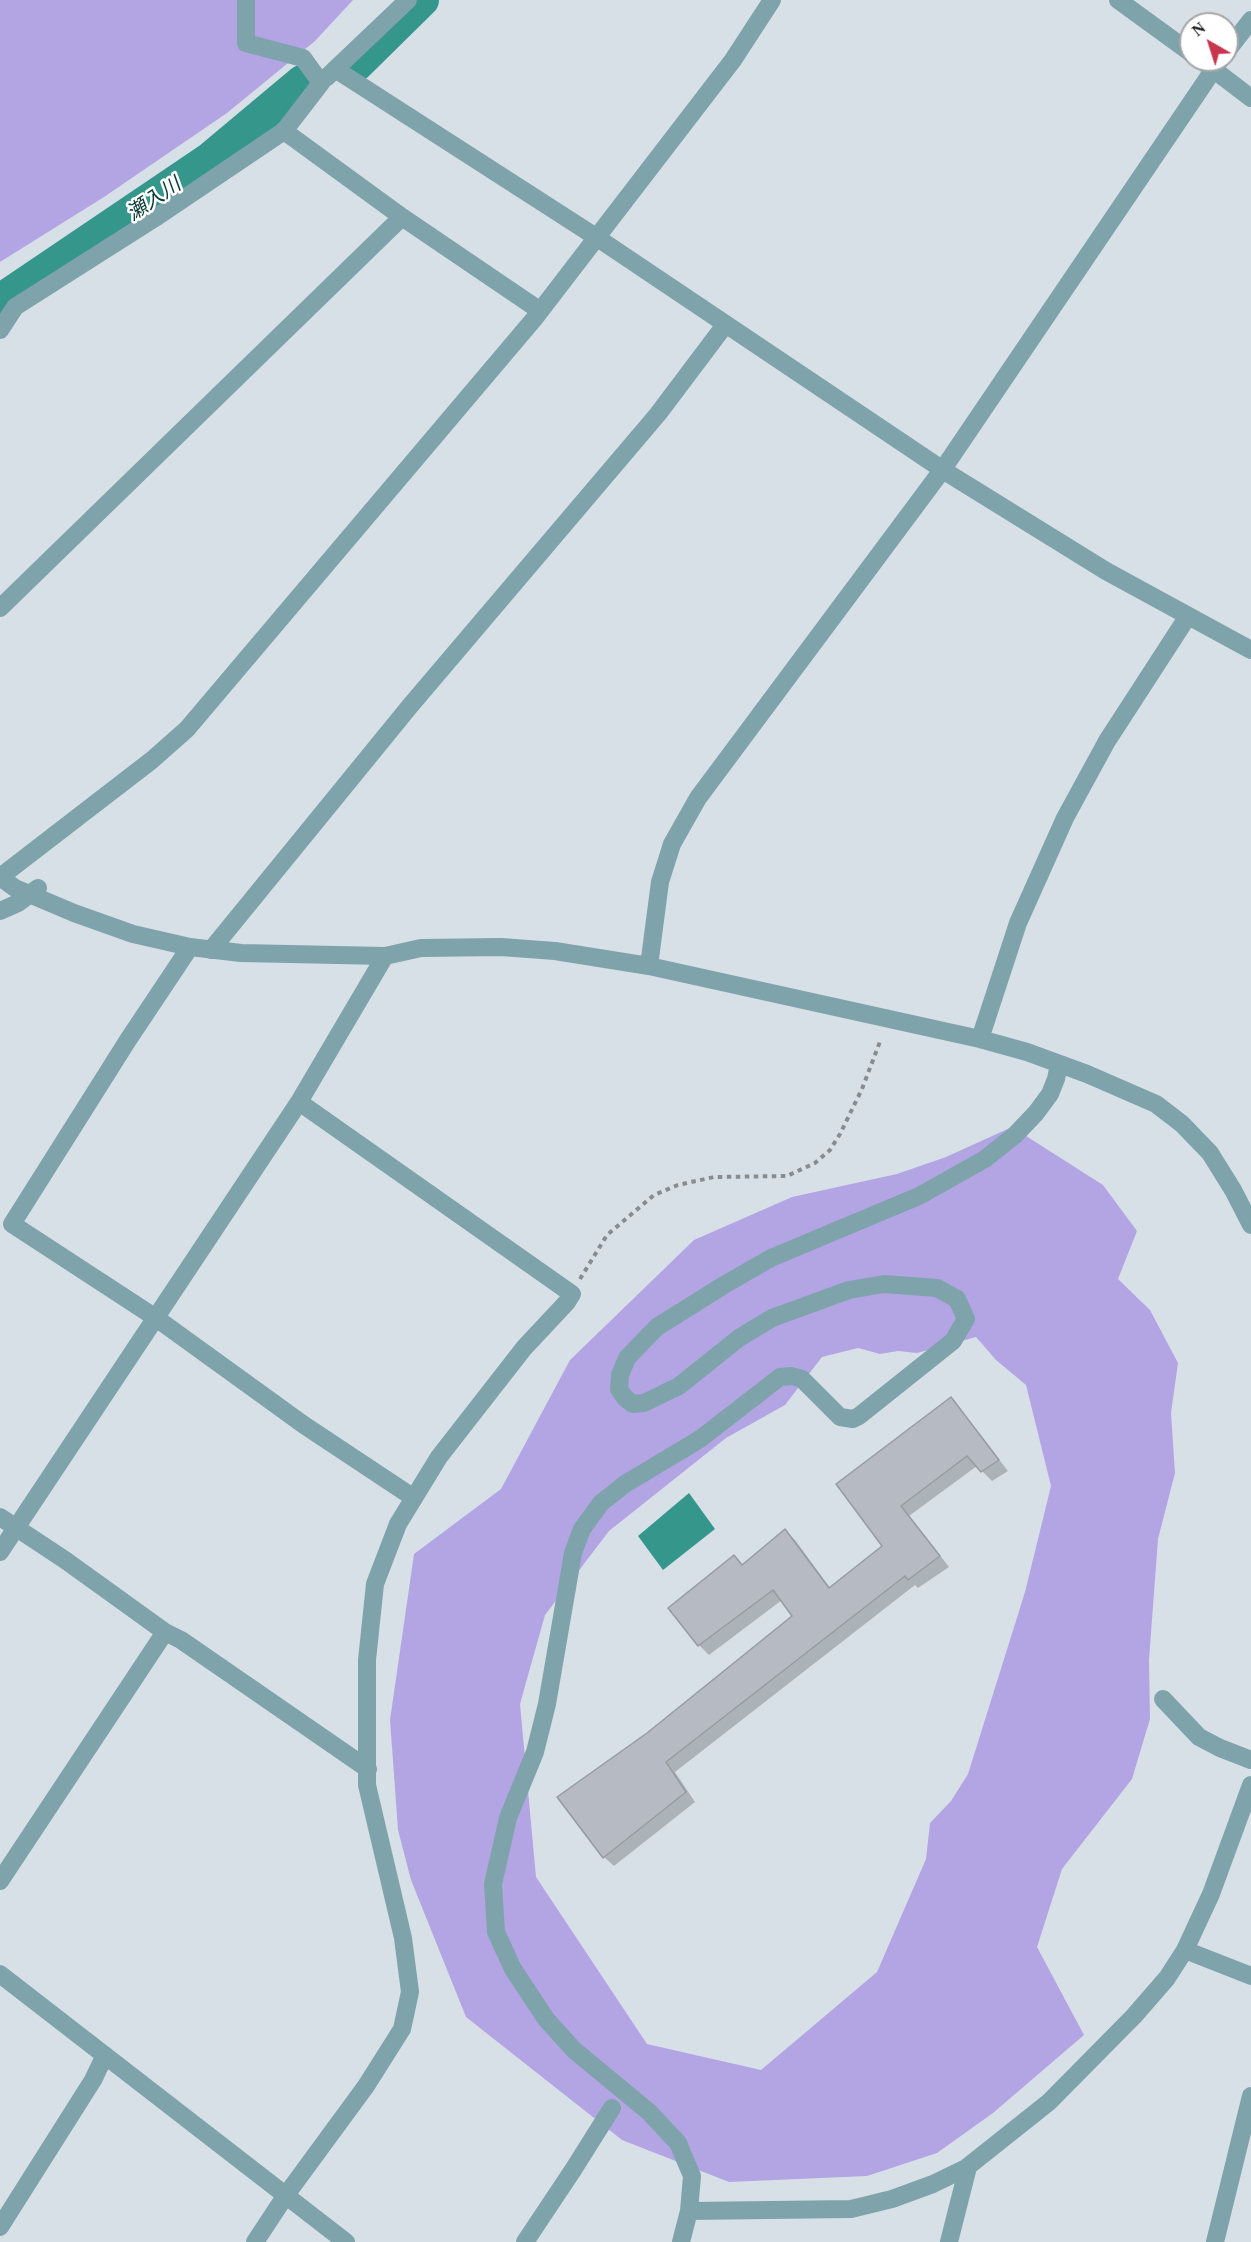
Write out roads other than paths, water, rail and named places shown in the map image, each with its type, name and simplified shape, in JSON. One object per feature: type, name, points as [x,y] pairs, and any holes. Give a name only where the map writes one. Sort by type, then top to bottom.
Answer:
[{"type":"street","points":[[246,0],[246,43],[303,58],[321,83]]},
{"type":"street","points":[[0,330],[15,307],[284,131],[321,83],[408,0]]},
{"type":"street","points":[[772,0],[733,60],[526,328],[187,729],[152,760],[0,877],[15,888],[35,890],[133,934],[190,947],[241,953],[385,956],[421,948],[501,947],[555,951],[649,966],[980,1039],[1027,1052],[1156,1104],[1182,1124],[1210,1153],[1251,1225]]},
{"type":"street","points":[[1118,0],[1179,44]]},
{"type":"street","points":[[1239,36],[1251,20]]},
{"type":"street","points":[[335,69],[596,237],[943,469],[1106,572],[1251,650]]},
{"type":"street","points":[[649,966],[660,882],[672,844],[698,798],[943,469],[1206,72]]},
{"type":"street","points":[[1222,72],[1251,98]]},
{"type":"street","points":[[284,131],[402,217],[539,310]]},
{"type":"street","points":[[0,608],[402,217]]},
{"type":"street","points":[[211,950],[410,706],[658,414],[725,325]]},
{"type":"street","points":[[980,1039],[1018,923],[1065,818],[1107,741],[1188,616]]},
{"type":"street","points":[[0,911],[18,903],[35,890]]},
{"type":"street","points":[[190,947],[128,1040],[12,1224],[156,1318],[304,1425],[326,1437],[414,1498]]},
{"type":"street","points":[[0,1552],[299,1102],[385,956]]},
{"type":"street","points":[[681,2242],[689,2211],[692,2176],[678,2143],[648,2112],[574,2050],[553,2027],[513,1969],[496,1932],[493,1884],[508,1818],[535,1752],[547,1704],[573,1553],[582,1529],[601,1503],[625,1484],[700,1439],[780,1377],[792,1376],[802,1379],[840,1417],[853,1419],[953,1341],[966,1319],[957,1299],[937,1288],[884,1284],[849,1290],[772,1318],[739,1338],[679,1386],[644,1403],[633,1404],[624,1398],[619,1389],[620,1375],[627,1358],[657,1327],[714,1290],[771,1258],[919,1196],[986,1160],[1036,1113],[1050,1094],[1059,1064]]},
{"type":"street","points":[[255,2242],[286,2195],[366,2086],[402,2029],[410,1992],[403,1938],[367,1785],[367,1660],[375,1584],[398,1524],[439,1457],[524,1348],[572,1294],[299,1102]]},
{"type":"street","points":[[0,1517],[368,1769]]},
{"type":"street","points":[[0,1881],[165,1632]]},
{"type":"street","points":[[1163,1699],[1199,1737],[1251,1760]]},
{"type":"street","points":[[689,2211],[851,2209],[892,2199],[933,2184],[968,2167],[1048,2102],[1134,2016],[1161,1985],[1185,1950],[1211,1894],[1251,1785]]},
{"type":"street","points":[[1185,1950],[1251,1976]]},
{"type":"street","points":[[0,1974],[346,2242]]},
{"type":"street","points":[[0,2227],[93,2080],[105,2055]]},
{"type":"street","points":[[1215,2242],[1251,2097]]},
{"type":"street","points":[[525,2242],[612,2108]]},
{"type":"street","points":[[949,2242],[968,2167]]},
{"type":"waterway","name":"瀬入川","points":[[356,65],[422,0]]},
{"type":"waterway","name":"瀬入川","points":[[0,308],[9,295],[210,159],[302,82]]}]
